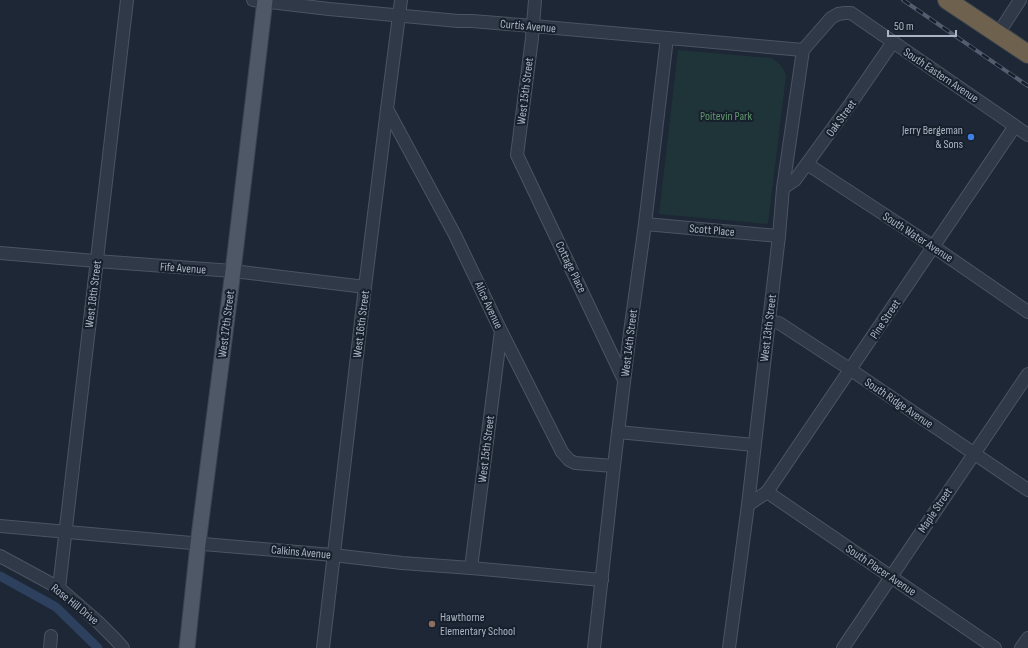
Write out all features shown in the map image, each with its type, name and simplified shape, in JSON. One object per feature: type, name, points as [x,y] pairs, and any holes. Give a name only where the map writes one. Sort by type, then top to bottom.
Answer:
[{"type":"highway","points":[[947,0],[1028,54]]},
{"type":"main road","name":"West 17th Street","points":[[187,648],[198,544],[233,271],[261,0]]},
{"type":"street","name":"West 18th Street","points":[[59,588],[127,0]]},
{"type":"street","name":"Curtis Avenue","points":[[261,0],[329,9],[458,21],[533,26],[803,50]]},
{"type":"street","name":"West 16th Street","points":[[323,648],[365,287],[401,0]]},
{"type":"street","name":"West 15th Street","points":[[517,155],[535,0]]},
{"type":"street","points":[[998,34],[1020,0]]},
{"type":"street","name":"South Eastern Avenue","points":[[803,50],[831,18],[838,14],[851,13],[1028,135]]},
{"type":"street","name":"West 14th Street","points":[[594,648],[624,380],[668,38]]},
{"type":"street","name":"Oak Street","points":[[783,188],[796,180],[893,42]]},
{"type":"street","name":"West 13th Street","points":[[728,648],[748,505],[779,236],[783,188],[803,50]]},
{"type":"street","name":"Alice Avenue","points":[[387,109],[455,235],[562,452],[569,460],[576,463],[614,466]]},
{"type":"street","name":"Pine Street","points":[[748,505],[767,492],[1015,126]]},
{"type":"street","name":"Cottage Place","points":[[517,155],[624,380]]},
{"type":"street","name":"South Water Avenue","points":[[807,164],[934,247],[1028,312]]},
{"type":"street","name":"Scott Place","points":[[645,224],[779,236]]},
{"type":"street","name":"Fife Avenue","points":[[0,253],[233,271],[365,287]]},
{"type":"street","name":"South Ridge Avenue","points":[[769,321],[779,323],[1028,490]]},
{"type":"street","name":"West 15th Street","points":[[471,568],[501,331]]},
{"type":"street","name":"Maple Street","points":[[843,648],[973,453],[1028,374]]},
{"type":"street","points":[[618,432],[754,445]]},
{"type":"street","name":"South Placer Avenue","points":[[767,492],[995,648]]},
{"type":"street","name":"Calkins Avenue","points":[[0,526],[602,580]]},
{"type":"street","name":"Rose Hill Drive","points":[[0,556],[59,588],[98,622],[123,648]]},
{"type":"street","points":[[1021,648],[1028,638]]},
{"type":"green space","name":"Poitevin Park","points":[[678,50],[771,58],[784,70],[786,76],[768,224],[659,214]]},
{"type":"waterway","points":[[0,576],[56,607],[98,648]]},
{"type":"railway","points":[[903,0],[1028,86]]},
{"type":"place","name":"Jerry Bergeman & Sons","points":[[971,137]]},
{"type":"place","name":"Hawthorne Elementary School","points":[[432,624]]}]
